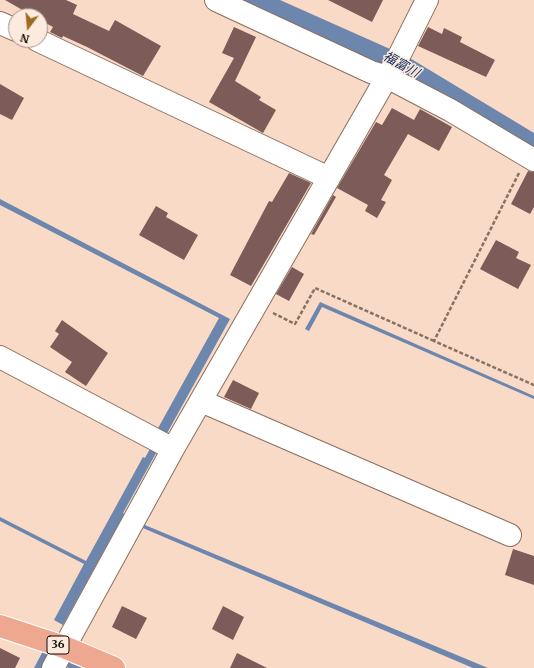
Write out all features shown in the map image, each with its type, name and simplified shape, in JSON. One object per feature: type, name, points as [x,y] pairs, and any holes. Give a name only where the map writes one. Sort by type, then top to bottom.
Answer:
[{"type":"main road","name":"36","points":[[0,626],[58,659],[114,668]]},
{"type":"street","points":[[216,0],[371,72],[392,68],[450,110],[531,158]]},
{"type":"street","points":[[58,659],[133,521],[162,444],[201,401],[392,68],[427,0]]},
{"type":"street","points":[[48,45],[329,178]]},
{"type":"street","points":[[0,357],[162,444]]},
{"type":"street","points":[[201,401],[510,535]]},
{"type":"path","points":[[434,340],[531,158]]},
{"type":"path","points":[[256,304],[295,324],[315,288],[534,385]]},
{"type":"water","name":"福富川","points":[[243,0],[280,0],[408,57],[534,133],[534,152],[385,67]]},
{"type":"water","points":[[0,199],[230,319],[123,513],[140,523],[488,668],[473,668],[122,518],[63,625],[54,620],[84,564],[0,521],[0,517],[86,561],[143,457],[145,458],[159,432],[157,430],[219,318],[0,205]]},
{"type":"water","points":[[320,302],[534,396],[534,399],[322,307],[309,331],[305,329]]},
{"type":"water","points":[[43,651],[53,654],[53,656],[82,668],[69,668],[60,664],[46,668],[34,668]]},
{"type":"building","points":[[5,0],[66,0],[77,5],[73,14],[109,31],[115,20],[161,46],[143,76],[87,47],[50,32],[53,27],[48,24],[48,8],[19,8]]},
{"type":"building","points":[[328,0],[383,0],[372,22]]},
{"type":"building","points":[[234,27],[256,37],[235,81],[261,97],[259,100],[276,110],[263,133],[209,102],[234,58],[222,53]]},
{"type":"building","points":[[428,27],[442,34],[444,28],[462,37],[460,42],[495,60],[486,77],[418,46]]},
{"type":"building","points":[[0,84],[24,98],[12,120],[0,114]]},
{"type":"building","points":[[392,108],[414,120],[420,109],[452,127],[439,151],[408,134],[384,175],[392,180],[381,200],[386,202],[377,218],[365,211],[368,205],[337,188],[376,122],[382,125]]},
{"type":"building","points":[[528,171],[534,172],[534,207],[530,214],[511,204]]},
{"type":"building","points":[[289,173],[311,183],[251,286],[230,275],[269,201],[272,202]]},
{"type":"building","points":[[333,195],[336,197],[314,235],[311,234]]},
{"type":"building","points":[[156,206],[168,213],[166,217],[198,235],[184,260],[139,235]]},
{"type":"building","points":[[496,240],[519,252],[516,258],[531,265],[518,289],[480,269]]},
{"type":"building","points":[[292,267],[304,274],[289,301],[276,294]]},
{"type":"building","points":[[62,320],[108,353],[86,386],[65,372],[72,362],[50,347],[59,334],[55,331]]},
{"type":"building","points":[[233,380],[259,393],[251,409],[224,397]]},
{"type":"building","points":[[513,549],[534,556],[534,585],[505,575]]},
{"type":"building","points":[[122,606],[147,618],[136,639],[112,627]]},
{"type":"building","points":[[223,606],[244,617],[233,640],[212,629]]},
{"type":"building","points":[[0,648],[20,658],[15,668],[0,668]]},
{"type":"building","points":[[237,653],[267,668],[230,668]]}]
